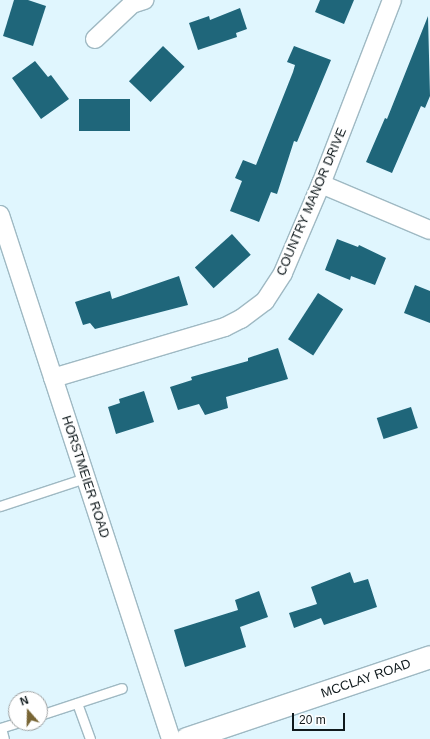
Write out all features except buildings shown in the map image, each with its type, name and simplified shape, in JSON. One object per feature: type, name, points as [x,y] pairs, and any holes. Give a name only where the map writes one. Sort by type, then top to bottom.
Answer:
[{"type":"main road","name":"MCCLAY ROAD","points":[[187,739],[430,657]]},
{"type":"street","points":[[95,39],[132,4],[144,0]]},
{"type":"street","name":"COUNTRY MANOR DRIVE","points":[[53,378],[225,327],[241,319],[265,301],[283,273],[321,184],[392,0]]},
{"type":"street","points":[[321,184],[430,230]]},
{"type":"street","name":"HORSTMEIER ROAD","points":[[0,215],[171,739]]},
{"type":"lane","points":[[0,506],[85,478]]},
{"type":"lane","points":[[48,712],[122,688]]},
{"type":"lane","points":[[77,702],[90,739]]},
{"type":"lane","points":[[0,728],[4,739]]}]
